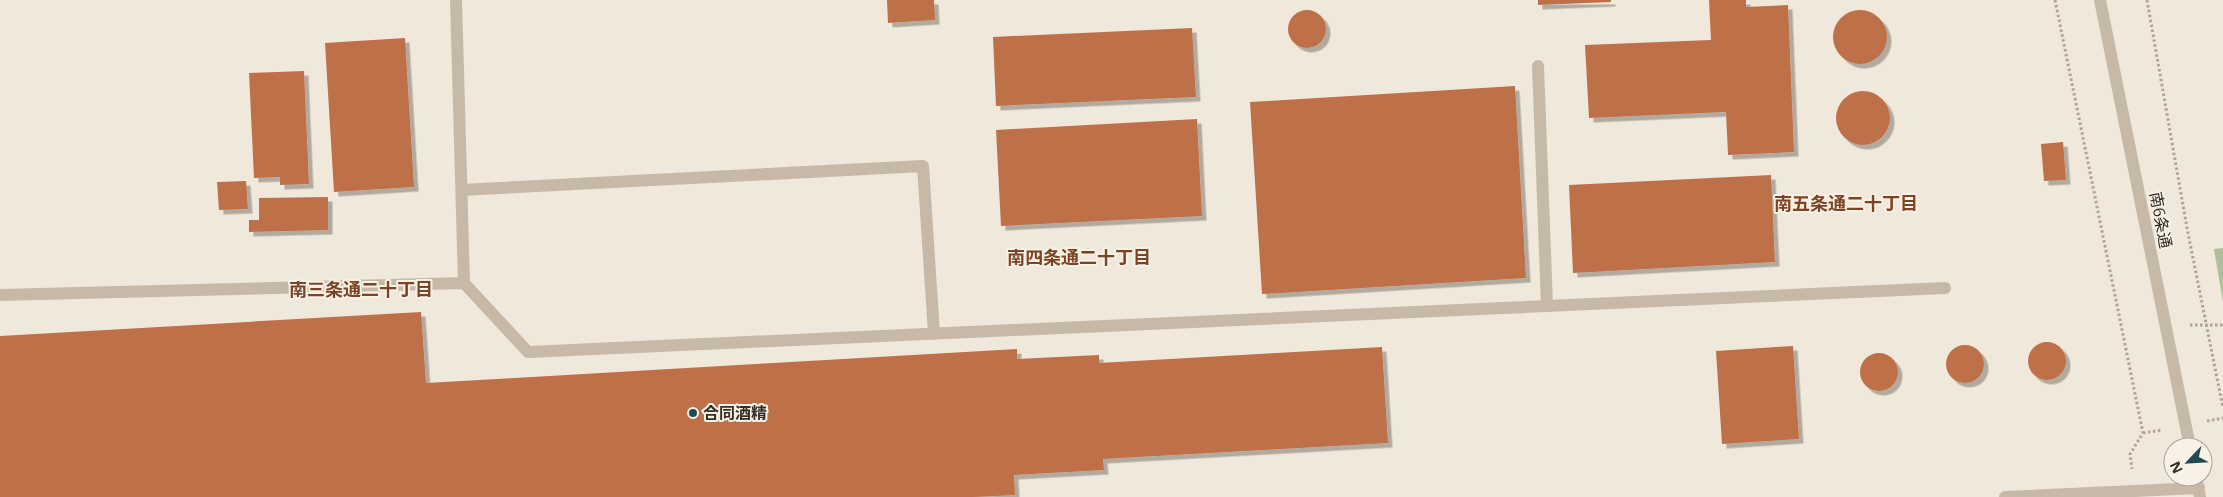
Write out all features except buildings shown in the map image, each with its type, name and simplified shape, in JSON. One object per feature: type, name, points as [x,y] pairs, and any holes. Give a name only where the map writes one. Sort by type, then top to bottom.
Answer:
[{"type":"street","points":[[456,0],[464,283],[528,352],[1945,288]]},
{"type":"street","name":"南6条通","points":[[2100,0],[2188,437]]},
{"type":"street","points":[[1538,66],[1547,306]]},
{"type":"street","points":[[462,190],[923,166],[934,334]]},
{"type":"street","points":[[0,295],[464,283]]},
{"type":"street","points":[[2004,497],[2198,487]]},
{"type":"path","points":[[2055,0],[2143,433],[2130,454],[2135,489]]},
{"type":"path","points":[[2147,0],[2187,228],[2223,408]]},
{"type":"path","points":[[2165,326],[2223,325]]},
{"type":"green space","points":[[2223,248],[2223,302],[2214,249]]},
{"type":"place","name":"合同酒精","points":[[693,413]]},
{"type":"district","name":"南五条通二十丁目","points":[[1846,204]]},
{"type":"district","name":"南四条通二十丁目","points":[[1079,258]]},
{"type":"district","name":"南三条通二十丁目","points":[[361,290]]}]
